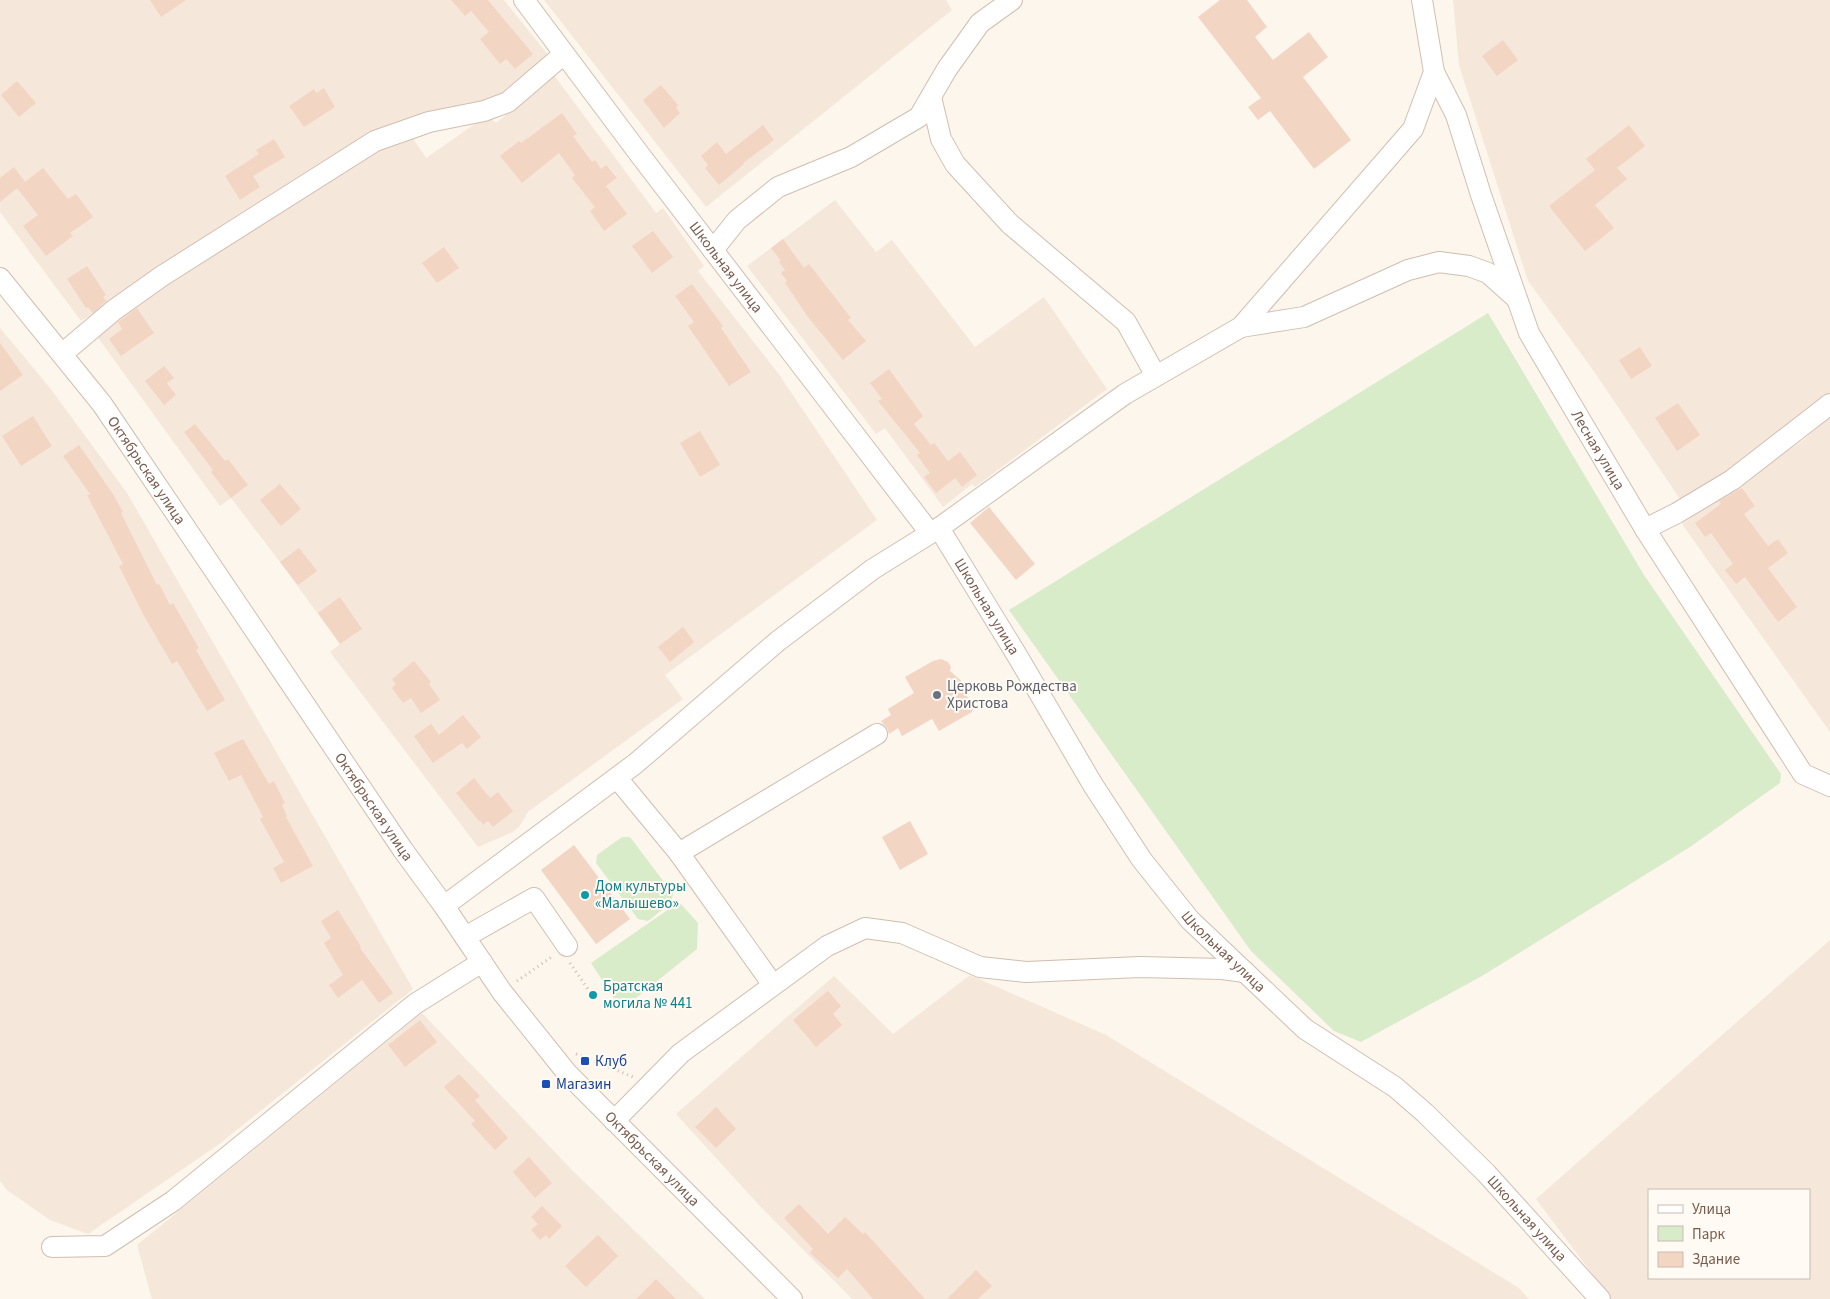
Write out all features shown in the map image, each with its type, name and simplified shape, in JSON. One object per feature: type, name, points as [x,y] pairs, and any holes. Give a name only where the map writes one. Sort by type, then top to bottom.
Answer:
[{"type":"street","name":"Школьная улица","points":[[524,0],[713,250],[934,530],[1018,657],[1093,785],[1142,860],[1190,920],[1305,1029],[1395,1087],[1425,1113],[1486,1173],[1600,1299]]},
{"type":"street","points":[[713,250],[737,220],[778,187],[851,157],[919,117],[947,69],[980,23],[1012,0]]},
{"type":"street","points":[[444,906],[617,778],[778,641],[873,569],[934,530],[1125,394],[1241,327],[1413,129],[1434,72],[1422,0]]},
{"type":"street","points":[[62,354],[114,310],[162,276],[375,141],[429,122],[484,112],[508,102],[564,54]]},
{"type":"street","name":"Лесная улица","points":[[1434,72],[1456,115],[1481,195],[1529,333],[1645,529],[1803,774],[1830,786]]},
{"type":"street","points":[[931,97],[941,139],[955,164],[1010,224],[1126,322],[1156,376]]},
{"type":"street","points":[[1241,327],[1304,317],[1408,270],[1439,262],[1469,266],[1488,272],[1517,298]]},
{"type":"street","name":"Октябрьская улица","points":[[0,278],[102,404],[392,833],[502,992],[567,1073],[792,1299]]},
{"type":"street","points":[[1645,529],[1678,513],[1732,480],[1830,404]]},
{"type":"street","points":[[679,853],[877,734]]},
{"type":"street","points":[[617,778],[679,853],[773,985]]},
{"type":"street","points":[[465,938],[534,898],[564,948]]},
{"type":"street","points":[[614,1121],[681,1052],[827,946],[865,928],[902,933],[980,967],[1026,972],[1140,967],[1222,969],[1245,972]]},
{"type":"street","points":[[52,1247],[105,1246],[173,1201],[415,1004],[482,962]]},
{"type":"path","points":[[502,992],[564,948],[592,995]]},
{"type":"path","points":[[567,1050],[650,1084]]},
{"type":"shaded area","points":[[0,0],[504,0],[549,56],[501,95],[454,109],[406,119],[363,138],[81,321],[0,212]]},
{"type":"shaded area","points":[[544,0],[946,0],[952,10],[706,207]]},
{"type":"shaded area","points":[[1453,0],[1830,0],[1830,392],[1793,427],[1682,502],[1593,370],[1528,281],[1459,65]]},
{"type":"shaded area","points":[[554,75],[656,213],[663,208],[704,266],[698,271],[778,373],[877,520],[665,675],[683,699],[528,812],[519,827],[513,832],[478,847],[330,652],[340,644],[280,562],[231,498],[220,506],[96,335],[118,316],[380,148],[410,134],[426,158],[482,119],[490,118],[496,123]]},
{"type":"shaded area","points":[[835,200],[876,252],[892,240],[975,347],[1044,297],[1107,389],[975,487],[972,484],[943,507],[885,428],[876,434],[747,266]]},
{"type":"shaded area","points":[[0,328],[50,388],[127,493],[413,989],[218,1145],[88,1234],[50,1220],[7,1190],[0,1181]]},
{"type":"shaded area","points":[[1830,416],[1830,732],[1682,524],[1802,441]]},
{"type":"shaded area","points":[[1830,940],[1830,1299],[1611,1299],[1536,1199]]},
{"type":"shaded area","points":[[970,975],[1106,1035],[1519,1288],[1529,1299],[852,1299],[758,1204],[676,1114],[834,976],[893,1034]]},
{"type":"shaded area","points":[[422,1013],[573,1171],[705,1299],[152,1299],[137,1245]]},
{"type":"green space","points":[[1488,313],[1644,575],[1781,774],[1780,783],[1690,847],[1482,976],[1361,1042],[1334,1031],[1251,951],[1009,610]]},
{"type":"green space","points":[[622,837],[630,837],[673,894],[671,903],[648,921],[638,919],[596,863],[597,855]]},
{"type":"green space","points":[[679,902],[698,923],[697,949],[631,1002],[615,1000],[591,963]]},
{"type":"building","points":[[150,0],[186,0],[161,17]]},
{"type":"building","points":[[451,0],[488,0],[533,54],[515,69],[506,59],[500,64],[480,39],[489,32],[471,11],[465,16]]},
{"type":"building","points":[[1220,0],[1247,0],[1267,27],[1255,37],[1273,60],[1309,32],[1328,57],[1303,77],[1351,140],[1314,169],[1270,111],[1258,120],[1248,107],[1261,98],[1198,17]]},
{"type":"building","points":[[1503,40],[1518,60],[1497,76],[1482,56]]},
{"type":"building","points":[[17,81],[36,103],[19,117],[1,95]]},
{"type":"building","points":[[661,85],[678,105],[676,108],[680,113],[664,128],[643,100]]},
{"type":"building","points":[[324,88],[335,107],[304,127],[289,106],[314,89],[316,93]]},
{"type":"building","points":[[562,113],[577,134],[573,136],[592,162],[595,160],[601,169],[606,165],[617,178],[606,186],[627,214],[604,231],[590,211],[595,207],[572,178],[575,175],[559,153],[522,183],[500,156]]},
{"type":"building","points":[[763,125],[774,140],[743,163],[719,185],[705,168],[708,165],[701,156],[717,142],[726,154]]},
{"type":"building","points":[[1629,125],[1645,146],[1617,168],[1627,179],[1595,205],[1614,228],[1585,251],[1549,206],[1595,170],[1586,159]]},
{"type":"building","points":[[274,139],[285,157],[253,176],[260,187],[240,200],[225,176],[259,154],[256,150]]},
{"type":"building","points":[[14,167],[25,182],[0,202],[0,178]]},
{"type":"building","points":[[43,168],[68,199],[76,194],[93,217],[70,233],[73,236],[46,256],[23,226],[38,215],[17,188]]},
{"type":"building","points":[[653,231],[673,257],[652,273],[632,246]]},
{"type":"building","points":[[783,239],[804,268],[809,264],[851,318],[848,320],[866,341],[843,360],[808,317],[785,283],[787,281],[781,273],[785,270],[771,248]]},
{"type":"building","points":[[444,247],[459,268],[437,283],[422,263]]},
{"type":"building","points":[[87,266],[106,295],[103,297],[106,301],[93,313],[88,307],[86,308],[67,279]]},
{"type":"building","points":[[692,284],[723,326],[721,328],[751,372],[729,386],[688,326],[694,322],[675,296]]},
{"type":"building","points":[[137,308],[154,333],[121,356],[109,339],[122,329],[118,322]]},
{"type":"building","points":[[0,343],[23,375],[0,391]]},
{"type":"building","points":[[1640,347],[1652,366],[1631,379],[1619,360]]},
{"type":"building","points":[[164,366],[174,378],[167,383],[176,395],[164,405],[145,381]]},
{"type":"building","points":[[889,369],[923,416],[914,424],[931,445],[934,443],[948,461],[960,452],[977,475],[962,487],[955,478],[936,493],[924,477],[930,473],[917,455],[920,453],[878,401],[882,399],[870,383]]},
{"type":"building","points":[[1678,403],[1700,435],[1677,451],[1655,418]]},
{"type":"building","points":[[33,416],[52,446],[21,466],[2,436]]},
{"type":"building","points":[[195,424],[225,461],[228,459],[248,485],[231,498],[211,472],[213,470],[184,432]]},
{"type":"building","points":[[700,431],[720,465],[700,477],[680,443]]},
{"type":"building","points":[[79,445],[113,494],[157,585],[159,584],[170,605],[173,603],[199,648],[196,650],[225,700],[207,711],[177,661],[172,664],[143,614],[119,566],[123,564],[87,495],[90,494],[63,456]]},
{"type":"building","points":[[280,484],[301,509],[281,526],[260,500]]},
{"type":"building","points":[[1742,488],[1755,506],[1744,514],[1768,546],[1778,539],[1788,553],[1768,568],[1797,607],[1778,622],[1745,577],[1736,584],[1725,570],[1733,564],[1711,533],[1705,537],[1695,523],[1721,504],[1719,501]]},
{"type":"building","points":[[989,507],[1035,564],[1016,580],[970,523]]},
{"type":"building","points":[[299,548],[317,571],[298,585],[280,562]]},
{"type":"building","points":[[340,597],[362,629],[340,644],[318,613]]},
{"type":"building","points":[[683,627],[694,642],[670,662],[658,647]]},
{"type":"building","name":"Церковь Рождества Христова","points":[[941,659],[948,662],[951,667],[950,671],[965,684],[967,697],[973,701],[974,707],[972,712],[939,731],[932,719],[902,736],[898,728],[889,734],[881,721],[891,715],[888,709],[914,693],[905,677],[933,661]]},
{"type":"building","points":[[414,661],[431,682],[429,684],[440,700],[421,713],[411,698],[403,703],[392,688],[396,684],[392,679]]},
{"type":"building","points":[[463,715],[481,737],[467,749],[462,743],[433,763],[414,736],[431,724],[439,735]]},
{"type":"building","points":[[243,739],[269,784],[274,781],[285,803],[282,805],[286,817],[313,866],[281,883],[273,868],[284,862],[260,819],[263,817],[241,775],[229,781],[214,753]]},
{"type":"building","points":[[474,778],[490,798],[498,792],[513,811],[493,827],[488,821],[483,825],[456,793]]},
{"type":"building","points":[[910,821],[928,854],[900,870],[882,837]]},
{"type":"building","name":"Дом культуры «Малышево»","points":[[574,845],[630,919],[596,944],[541,870]]},
{"type":"building","points":[[338,910],[360,948],[393,993],[379,1003],[362,980],[338,998],[329,985],[343,975],[324,943],[331,938],[321,921]]},
{"type":"building","points":[[828,991],[841,1006],[833,1014],[842,1025],[816,1047],[793,1020]]},
{"type":"building","points":[[420,1020],[437,1042],[405,1067],[388,1045]]},
{"type":"building","points":[[459,1074],[480,1096],[475,1100],[508,1138],[495,1150],[471,1124],[475,1121],[444,1087]]},
{"type":"building","points":[[716,1107],[736,1129],[716,1148],[695,1127]]},
{"type":"building","points":[[529,1157],[552,1183],[535,1198],[513,1172]]},
{"type":"building","points":[[799,1204],[828,1234],[845,1217],[863,1234],[865,1232],[925,1299],[873,1299],[847,1269],[838,1278],[810,1253],[813,1249],[784,1218]]},
{"type":"building","points":[[542,1206],[562,1226],[549,1239],[546,1235],[540,1240],[531,1230],[538,1224],[531,1217]]},
{"type":"building","points":[[598,1235],[618,1256],[586,1287],[565,1266]]},
{"type":"building","points":[[976,1270],[992,1286],[978,1299],[947,1299]]},
{"type":"building","points":[[656,1279],[676,1299],[636,1299]]},
{"type":"place","name":"Церковь Рождества Христова","points":[[937,695]]},
{"type":"place","name":"Дом культуры «Малышево»","points":[[585,895]]},
{"type":"place","name":"Братская могила № 441","points":[[593,995]]},
{"type":"place","name":"Клуб","points":[[585,1061]]},
{"type":"place","name":"Магазин","points":[[546,1084]]}]
